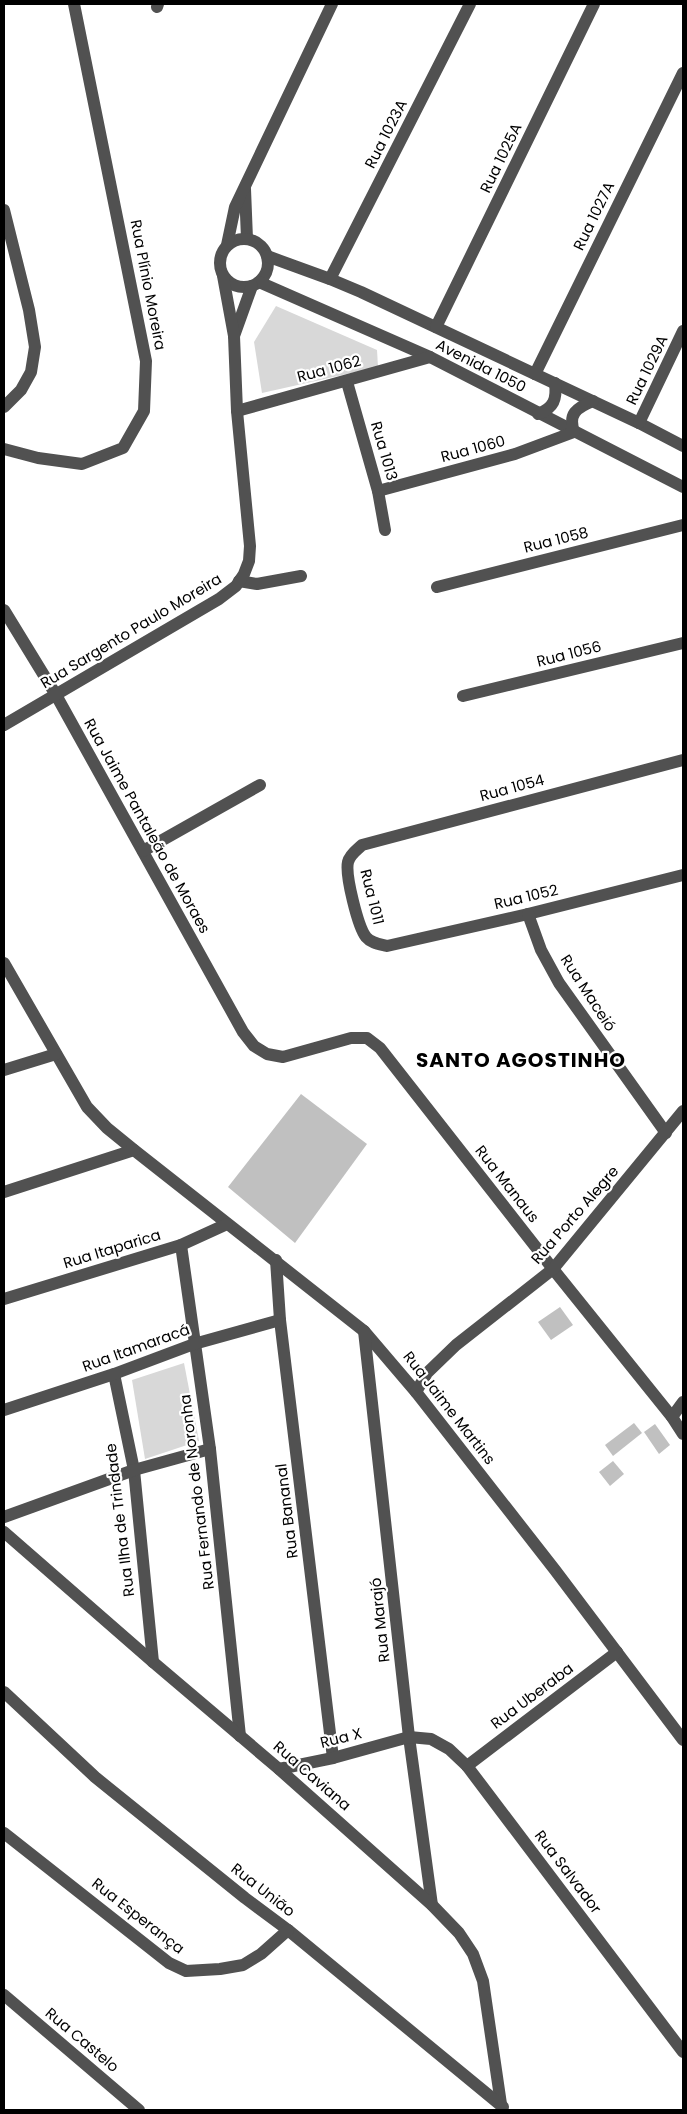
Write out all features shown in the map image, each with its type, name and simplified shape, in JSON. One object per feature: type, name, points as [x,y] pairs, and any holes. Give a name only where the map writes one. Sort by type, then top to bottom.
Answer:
[{"type":"street","name":"Rua Plínio Moreira","points":[[4,449],[38,458],[82,464],[123,448],[144,411],[146,361],[74,4]]},
{"type":"street","points":[[227,245],[240,239],[247,239],[259,245],[267,256],[267,270],[256,284],[236,286],[228,282],[220,270],[220,256],[227,245],[235,206],[332,4]]},
{"type":"street","name":"Rua 1023A","points":[[330,278],[470,4]]},
{"type":"street","name":"Rua 1025A","points":[[436,327],[594,4]]},
{"type":"street","name":"Rua 1027A","points":[[535,374],[683,73]]},
{"type":"street","points":[[245,186],[247,239]]},
{"type":"street","points":[[4,210],[8,252],[29,310],[36,347],[31,372],[21,390],[4,407]]},
{"type":"street","name":"Avenida 1050","points":[[267,256],[330,278],[593,401],[683,446]]},
{"type":"street","name":"Rua Sargento Paulo Moreira","points":[[4,725],[199,612],[236,586],[249,561],[250,546],[237,411],[234,336],[223,276]]},
{"type":"street","name":"Avenida 1050","points":[[256,284],[430,357],[683,487]]},
{"type":"street","name":"Rua Sargento Paulo Moreira","points":[[234,336],[256,284]]},
{"type":"street","name":"Rua 1029A","points":[[639,423],[683,331]]},
{"type":"street","name":"Rua 1062","points":[[237,411],[347,382],[430,357]]},
{"type":"street","name":"Rua 1013","points":[[347,382],[378,490],[385,530]]},
{"type":"street","points":[[538,414],[552,406],[556,399],[555,383]]},
{"type":"street","points":[[574,432],[571,418],[574,411],[593,401]]},
{"type":"street","name":"Rua 1060","points":[[378,490],[515,454],[574,432]]},
{"type":"street","name":"Rua 1058","points":[[438,587],[683,526]]},
{"type":"street","points":[[239,581],[257,584],[301,576]]},
{"type":"street","name":"Rua Jaime Pantaleão de Moraes","points":[[4,610],[56,695],[243,1032],[254,1046],[267,1054]]},
{"type":"street","name":"Rua 1056","points":[[462,696],[683,643]]},
{"type":"street","name":"Rua 1054","points":[[352,854],[362,845],[683,760]]},
{"type":"street","points":[[143,851],[260,784]]},
{"type":"street","name":"Rua 1011","points":[[352,854],[348,862],[347,873],[360,929],[367,938],[376,944]]},
{"type":"street","name":"Rua 1052","points":[[376,944],[387,946],[528,914],[683,874]]},
{"type":"street","name":"Rua Maceió","points":[[528,914],[541,950],[559,983],[666,1133]]},
{"type":"street","name":"Rua Jaime Martins","points":[[4,963],[87,1107],[134,1150],[364,1331],[416,1392],[556,1570],[683,1740]]},
{"type":"street","name":"Rua Manaus","points":[[267,1054],[283,1057],[351,1038],[367,1038],[380,1048],[672,1417],[683,1434]]},
{"type":"street","points":[[4,1070],[56,1054]]},
{"type":"street","name":"Rua Porto Alegre","points":[[416,1392],[427,1373],[450,1350],[553,1269],[683,1111]]},
{"type":"street","points":[[4,1192],[134,1150]]},
{"type":"street","name":"Rua Itaparica","points":[[4,1299],[181,1245],[227,1224]]},
{"type":"street","name":"Rua Fernando de Noronha","points":[[181,1245],[210,1449],[240,1736]]},
{"type":"street","name":"Rua Bananal","points":[[276,1260],[280,1320],[333,1758]]},
{"type":"street","name":"Rua Itamaracá","points":[[4,1410],[114,1374],[194,1344],[280,1320]]},
{"type":"street","name":"Rua Marajó","points":[[364,1331],[410,1737],[432,1905]]},
{"type":"street","name":"Rua Ilha de Trindade","points":[[114,1374],[134,1470],[153,1662]]},
{"type":"street","points":[[672,1417],[683,1402]]},
{"type":"street","points":[[4,1517],[134,1470],[210,1449]]},
{"type":"street","name":"Rua Caviana","points":[[4,1532],[279,1769],[432,1905],[459,1932],[473,1954],[483,1981],[504,2107]]},
{"type":"street","name":"Rua Uberaba","points":[[467,1766],[616,1652]]},
{"type":"street","name":"Rua União","points":[[4,1692],[95,1777],[245,1898],[288,1930],[504,2107]]},
{"type":"street","name":"Rua X","points":[[279,1769],[333,1758],[410,1737]]},
{"type":"street","name":"Rua Salvador","points":[[410,1737],[431,1739],[449,1749],[467,1766],[683,2052]]},
{"type":"street","name":"Rua Esperança","points":[[4,1833],[169,1963],[186,1971],[220,1969],[243,1965],[261,1954],[288,1930]]},
{"type":"street","name":"Rua Castelo","points":[[4,1995],[140,2110]]},
{"type":"shaded area","points":[[276,306],[377,350],[378,367],[262,393],[254,342]]},
{"type":"shaded area","points":[[184,1363],[199,1441],[145,1459],[132,1380]]},
{"type":"building","points":[[301,1094],[367,1144],[295,1243],[228,1187]]},
{"type":"building","points":[[560,1307],[573,1325],[551,1340],[538,1322]]},
{"type":"building","points":[[634,1423],[642,1433],[613,1456],[605,1445]]},
{"type":"building","points":[[655,1424],[670,1445],[659,1454],[644,1432]]},
{"type":"building","points":[[613,1461],[624,1474],[610,1486],[599,1472]]},
{"type":"district","name":"SANTO AGOSTINHO","points":[[521,1060]]}]
